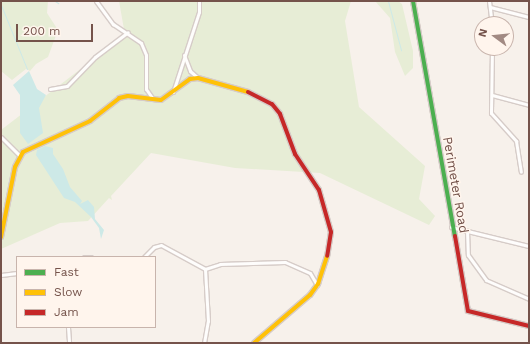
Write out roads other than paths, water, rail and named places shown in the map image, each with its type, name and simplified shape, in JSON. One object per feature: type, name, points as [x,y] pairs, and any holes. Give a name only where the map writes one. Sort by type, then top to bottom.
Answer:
[{"type":"street","points":[[96,1],[113,24],[128,32],[144,49],[146,89],[153,99]]},
{"type":"street","points":[[173,92],[184,53],[200,12],[199,1]]},
{"type":"street","name":"Perimeter Road","points":[[413,1],[451,227],[468,311],[529,326]]},
{"type":"street","points":[[489,1],[491,16]]},
{"type":"street","points":[[490,7],[529,17]]},
{"type":"street","points":[[50,89],[67,86],[95,57],[128,32]]},
{"type":"street","points":[[184,53],[187,66],[198,78]]},
{"type":"street","points":[[492,56],[491,113],[516,141],[521,172]]},
{"type":"street","points":[[1,237],[19,155],[56,134],[90,121],[119,98],[128,96],[161,100],[173,92],[183,82],[198,78],[253,93],[272,104],[280,114],[295,154],[319,190],[329,222],[330,246],[317,285],[310,295],[254,343]]},
{"type":"street","points":[[492,95],[529,105]]},
{"type":"street","points":[[1,137],[19,155]]},
{"type":"street","points":[[451,227],[529,246]]},
{"type":"street","points":[[467,230],[468,255],[486,280],[529,299]]},
{"type":"street","points":[[145,256],[154,247],[165,246],[205,269],[220,264],[285,262],[310,273],[317,285]]},
{"type":"street","points":[[204,343],[208,321],[205,269]]},
{"type":"street","points":[[1,274],[16,273]]},
{"type":"street","points":[[68,328],[69,343]]},
{"type":"water","points":[[29,71],[37,89],[46,95],[39,108],[43,133],[28,144],[20,133],[20,95],[13,85]]},
{"type":"water","points":[[45,146],[53,148],[53,154],[63,169],[70,187],[82,201],[80,204],[88,200],[94,207],[95,219],[104,230],[101,239],[99,228],[91,217],[75,202],[64,198],[36,155],[37,150]]},
{"type":"waterway","points":[[388,1],[401,50]]},
{"type":"waterway","points":[[1,5],[27,69]]}]
